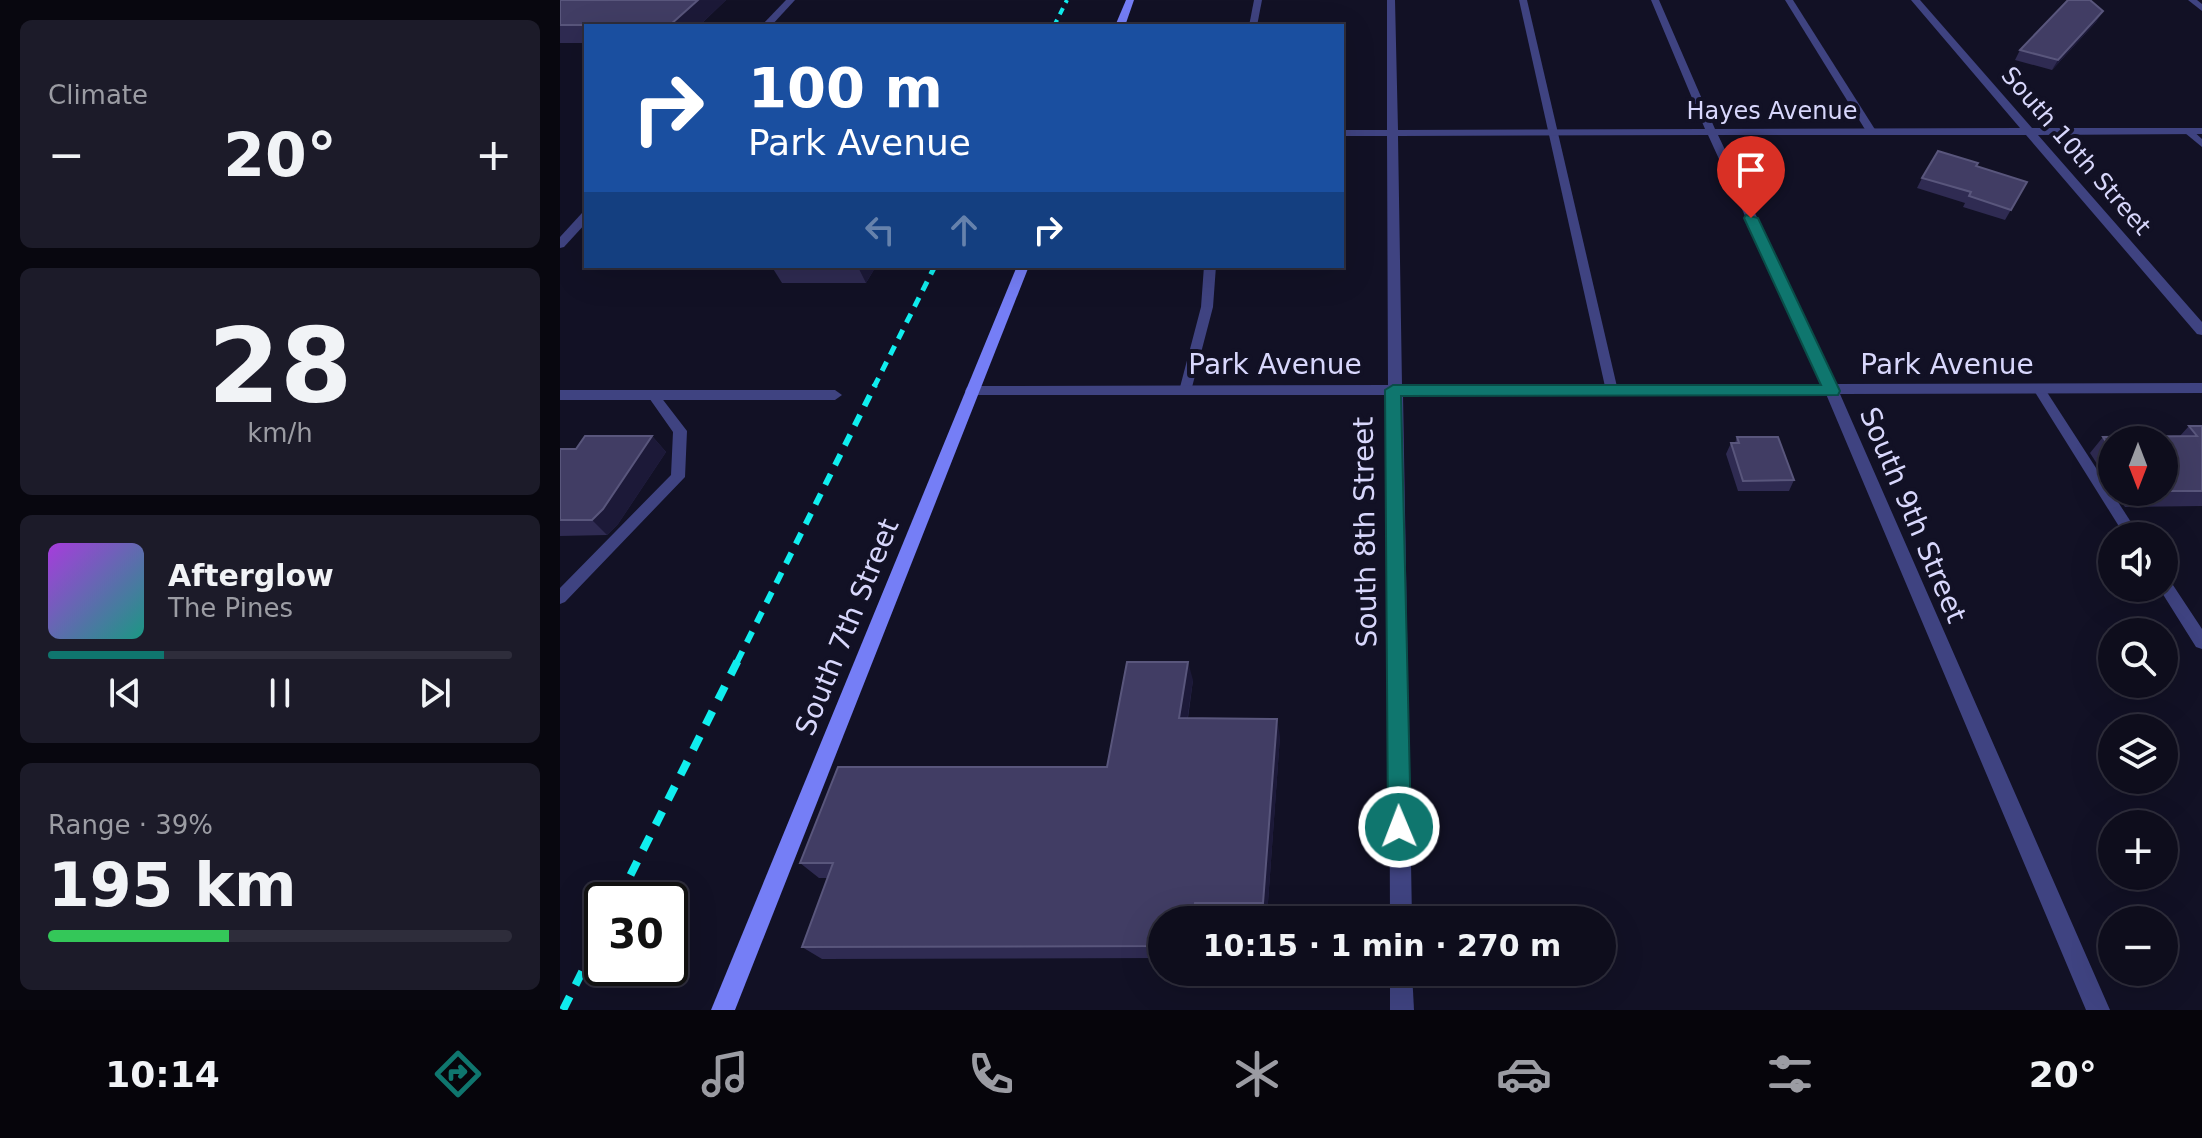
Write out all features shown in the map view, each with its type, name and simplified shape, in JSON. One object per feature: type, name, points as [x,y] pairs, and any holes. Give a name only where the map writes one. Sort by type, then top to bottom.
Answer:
[{"type":"street","points":[[768,24],[791,0]]},
{"type":"street","points":[[1121,24],[1130,0]]},
{"type":"street","name":"South 8th Street","points":[[1391,0],[1401,906]]},
{"type":"street","name":"South 9th Street","points":[[1655,0],[1711,131],[1832,391],[2098,1010]]},
{"type":"street","name":"South 10th Street","points":[[1915,0],[2202,331]]},
{"type":"street","points":[[2192,0],[2202,8]]},
{"type":"street","name":"Hayes Avenue","points":[[1344,133],[2202,131]]},
{"type":"street","points":[[560,244],[584,218]]},
{"type":"street","name":"South 7th Street","points":[[723,1010],[1022,268]]},
{"type":"street","name":"Park Avenue","points":[[972,391],[2202,388]]},
{"type":"street","points":[[560,395],[835,395]]},
{"type":"street","points":[[1401,986],[1402,1010]]},
{"type":"lane","points":[[1253,24],[1258,0]]},
{"type":"lane","points":[[1523,0],[1612,391]]},
{"type":"lane","points":[[1789,0],[1871,131]]},
{"type":"lane","points":[[2188,131],[2202,144]]},
{"type":"lane","points":[[1185,391],[1207,307],[1210,268]]},
{"type":"lane","points":[[2039,389],[2124,522]]},
{"type":"lane","points":[[560,598],[678,477],[680,431],[653,395]]},
{"type":"lane","points":[[2176,602],[2202,642]]},
{"type":"building","points":[[560,0],[698,0],[671,24],[560,25]]},
{"type":"building","points":[[2068,0],[2090,0],[2103,11],[2058,60],[2020,50]]},
{"type":"building","points":[[1938,151],[2027,182],[2011,210],[1969,196],[1971,192],[1922,178]]},
{"type":"building","points":[[2189,426],[2202,426],[2202,491],[2178,491],[2178,436],[2197,436]]},
{"type":"building","points":[[585,436],[652,436],[603,509],[592,520],[560,520],[560,449],[576,449]]},
{"type":"building","points":[[1737,437],[1778,437],[1794,480],[1743,481],[1731,443],[1739,443]]},
{"type":"building","points":[[1127,662],[1188,662],[1179,718],[1277,719],[1263,903],[1148,906],[1148,946],[802,947],[833,863],[800,863],[838,767],[1107,767]]},
{"type":"railway","points":[[1055,24],[1067,0]]},
{"type":"railway","points":[[874,386],[934,268]]},
{"type":"railway","points":[[737,662],[874,386]]},
{"type":"railway","points":[[627,882],[737,662]]},
{"type":"railway","points":[[563,1010],[584,968]]},
{"type":"route","points":[[1399,827],[1393,390],[1832,391],[1751,218]]}]
